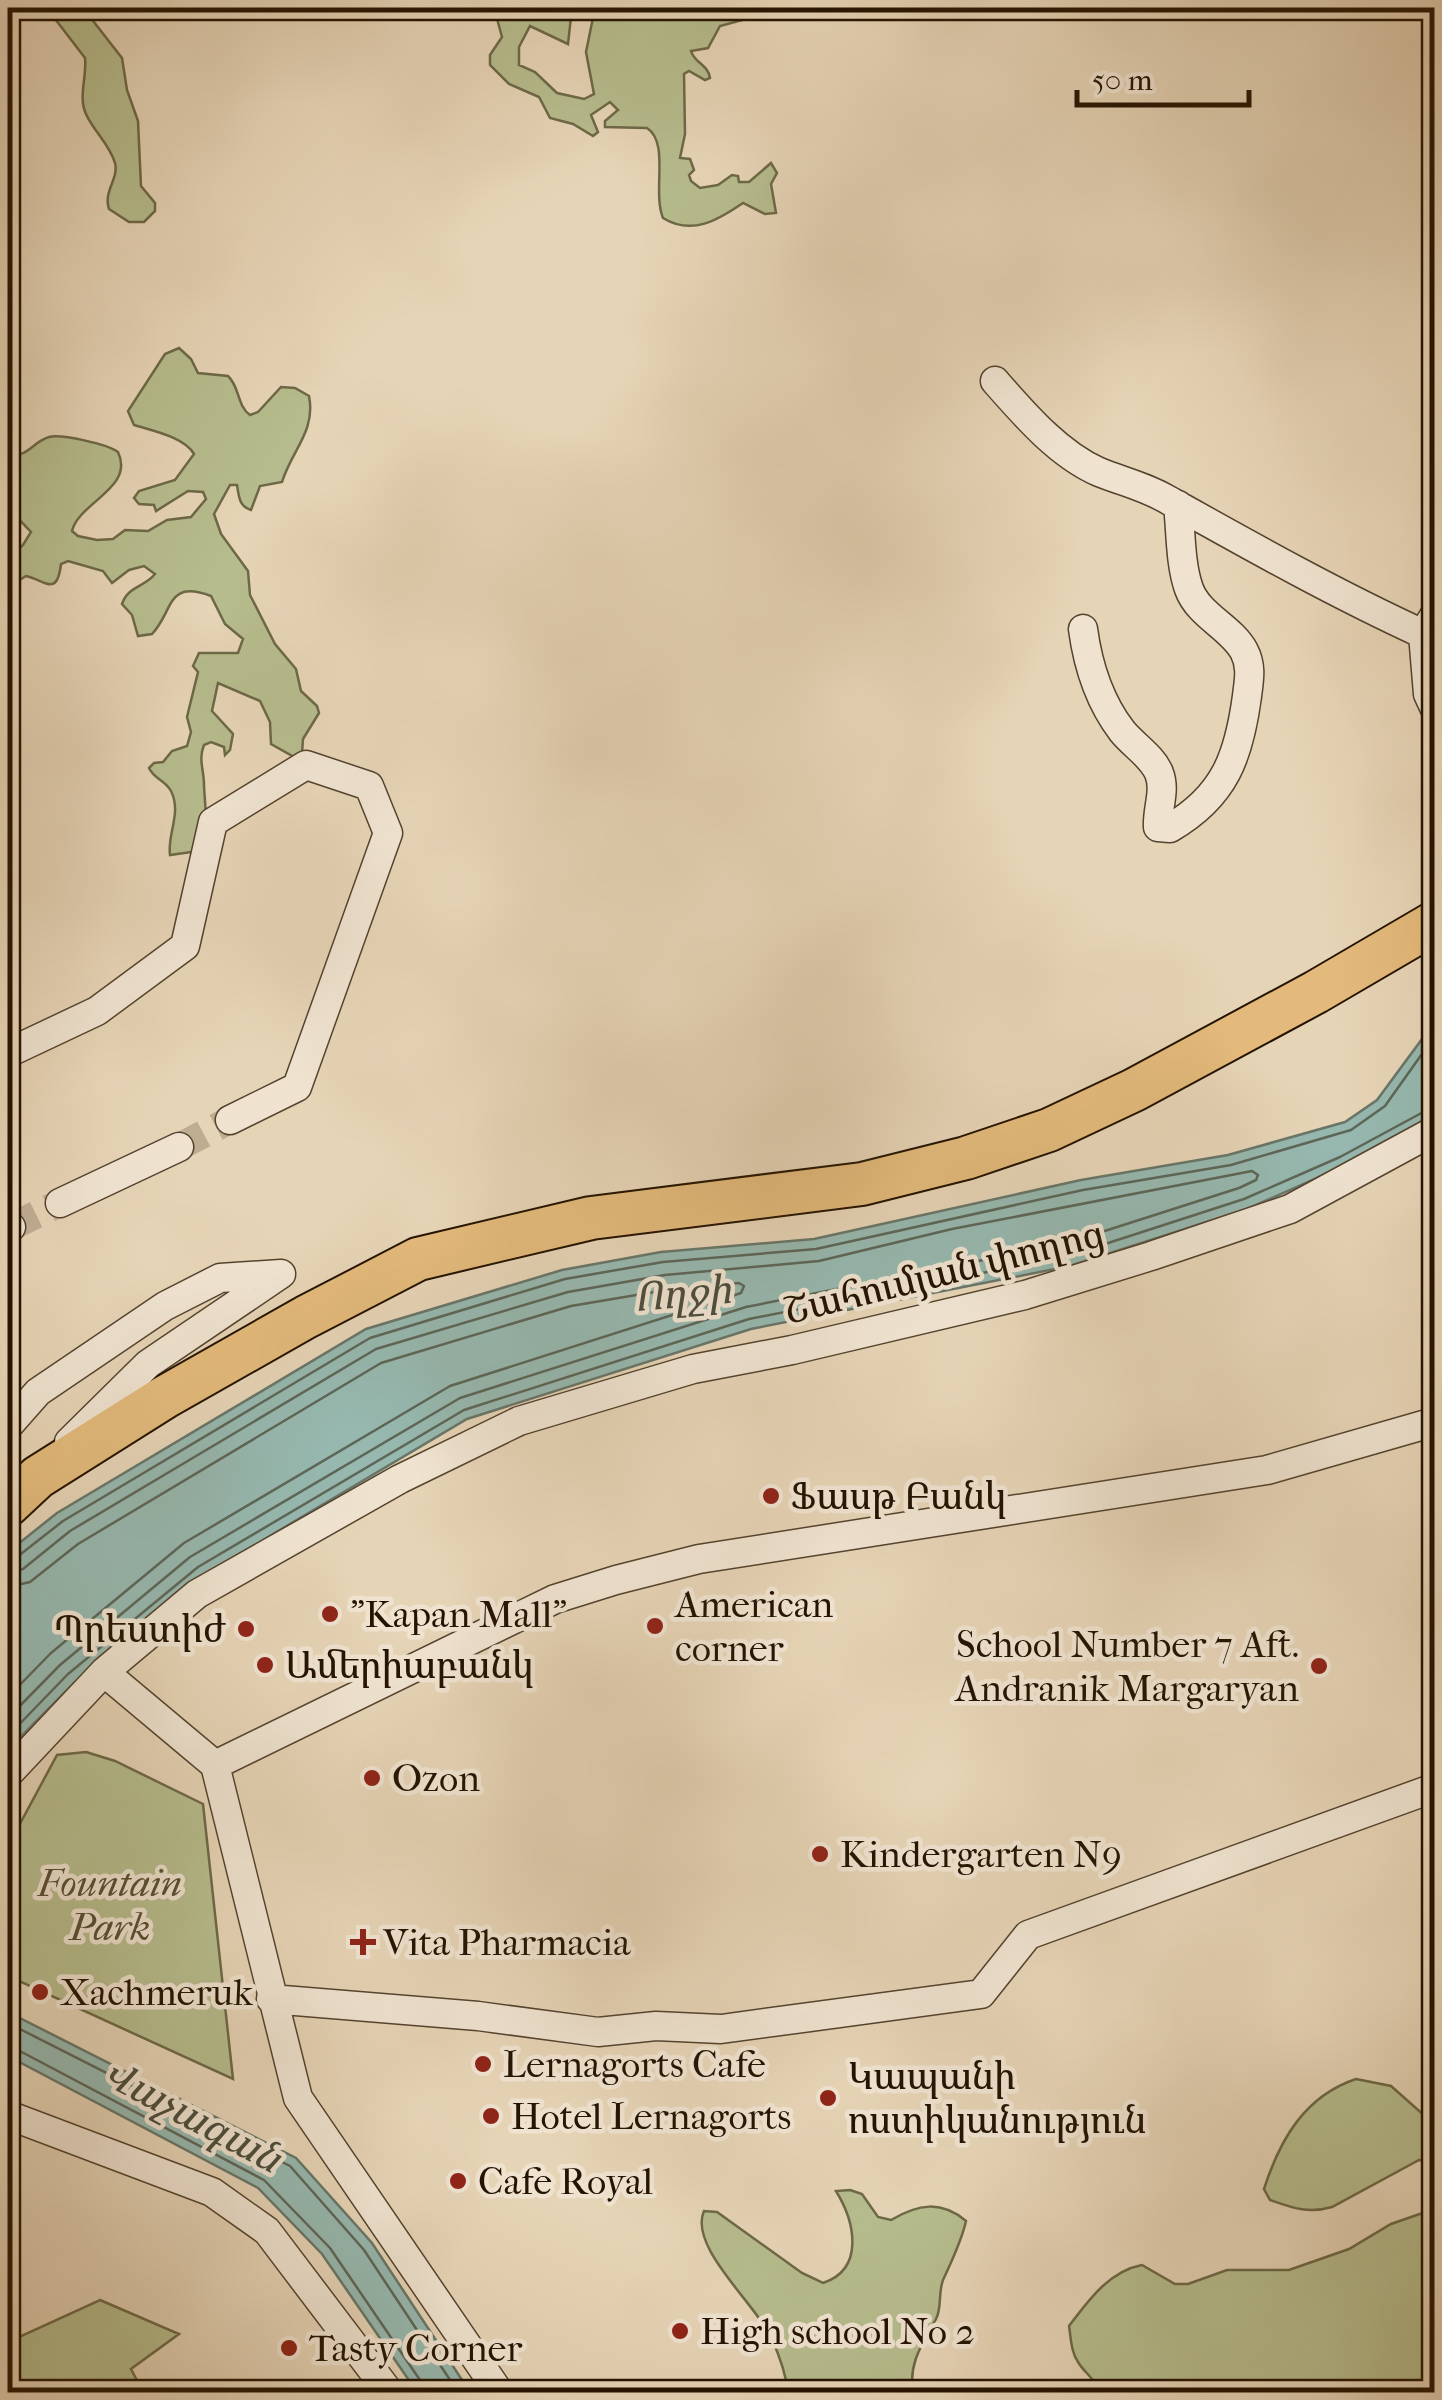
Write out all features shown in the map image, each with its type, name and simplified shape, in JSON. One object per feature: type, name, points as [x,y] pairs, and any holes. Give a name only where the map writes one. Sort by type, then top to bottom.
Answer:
[{"type":"highway","points":[[8,1505],[38,1476],[165,1398],[306,1317],[418,1259],[591,1218],[862,1184],[1049,1130],[1134,1090],[1434,923]]},
{"type":"street","points":[[995,381],[1028,418],[1073,457],[1098,472],[1144,486],[1313,580],[1429,625],[1428,694],[1434,706]]},
{"type":"street","points":[[1083,629],[1087,658],[1099,692],[1123,732],[1158,768],[1163,789],[1158,827],[1170,828],[1197,809],[1231,769],[1241,736],[1250,664],[1242,647],[1207,615],[1189,590],[1178,505]]},
{"type":"street","points":[[8,1053],[98,1010],[185,946],[213,822],[306,765],[369,786],[388,833],[297,1087],[230,1120]]},
{"type":"street","name":"Շահումյան փողոց","points":[[8,1774],[104,1672],[197,1594],[400,1479],[519,1421],[694,1369],[1025,1296],[1290,1209],[1434,1131]]},
{"type":"street","points":[[60,1203],[179,1147]]},
{"type":"street","points":[[8,1426],[38,1392],[165,1306],[220,1278],[281,1274],[148,1364],[38,1476]]},
{"type":"street","points":[[216,1765],[555,1599],[616,1580],[699,1559],[1267,1470],[1434,1422]]},
{"type":"street","points":[[104,1672],[216,1765],[298,2098],[499,2392]]},
{"type":"street","points":[[271,1999],[478,2016],[598,2032],[656,2026],[721,2029],[980,1994],[1028,1935],[1434,1788]]},
{"type":"street","points":[[8,2115],[212,2192],[267,2231],[388,2392]]},
{"type":"green space","points":[[43,8],[83,8],[122,58],[127,90],[138,121],[141,186],[155,203],[155,211],[144,222],[129,222],[109,209],[115,163],[84,107],[85,58]]},
{"type":"green space","points":[[527,8],[572,8],[568,44],[530,26],[519,47],[519,65],[535,72],[557,93],[584,99],[594,94],[586,52],[595,8],[753,13],[750,18],[720,26],[708,48],[691,51],[710,78],[705,80],[689,71],[684,74],[685,134],[680,158],[690,159],[694,170],[689,175],[691,181],[700,188],[718,185],[732,175],[738,176],[739,182],[749,182],[771,163],[777,173],[771,184],[776,213],[765,214],[743,203],[714,220],[694,226],[663,218],[658,145],[647,128],[605,127],[605,121],[618,110],[610,102],[591,115],[598,132],[593,136],[573,124],[550,118],[539,97],[509,84],[490,65],[490,55],[502,37],[496,15]]},
{"type":"green space","points":[[179,348],[198,373],[228,376],[250,415],[258,412],[281,387],[295,388],[309,396],[306,430],[282,482],[260,486],[251,510],[242,503],[237,485],[230,485],[214,514],[221,534],[248,571],[250,595],[275,644],[296,669],[301,691],[319,713],[303,739],[302,754],[296,758],[271,744],[270,722],[260,701],[218,683],[212,711],[233,734],[225,755],[224,747],[211,742],[202,750],[206,850],[170,855],[174,799],[169,787],[149,768],[163,762],[172,751],[187,746],[191,732],[187,717],[198,672],[193,666],[199,653],[238,653],[243,639],[225,624],[211,596],[196,592],[178,594],[152,634],[138,636],[132,615],[122,604],[128,594],[155,574],[144,566],[129,570],[112,583],[103,571],[68,561],[61,564],[53,584],[26,576],[8,587],[8,559],[31,532],[8,508],[8,455],[25,452],[55,436],[95,443],[118,452],[119,475],[77,521],[72,531],[78,536],[113,539],[125,530],[148,531],[167,520],[191,517],[206,499],[203,492],[188,491],[156,511],[154,505],[139,504],[134,498],[139,491],[175,480],[194,454],[176,439],[134,425],[128,411],[165,354]]},
{"type":"green space","name":"Fountain Park","points":[[86,1752],[115,1761],[203,1804],[233,2079],[8,1976],[8,1846],[57,1755]]},
{"type":"green space","points":[[1356,2079],[1391,2086],[1434,2124],[1434,2161],[1419,2160],[1332,2207],[1308,2210],[1270,2200],[1264,2189],[1278,2153],[1297,2122],[1322,2096]]},
{"type":"green space","points":[[836,2191],[862,2194],[878,2217],[891,2220],[911,2210],[938,2207],[966,2221],[943,2280],[938,2315],[915,2362],[913,2392],[788,2392],[772,2339],[706,2241],[704,2211],[717,2212],[802,2273],[823,2283],[836,2276],[851,2256],[848,2216]]},
{"type":"green space","points":[[1434,2209],[1434,2392],[1097,2392],[1074,2354],[1069,2326],[1100,2288],[1130,2268],[1142,2265],[1175,2284],[1188,2284],[1227,2270],[1289,2270],[1349,2249],[1391,2224]]},
{"type":"green space","points":[[100,2300],[179,2334],[131,2369],[143,2392],[8,2392],[8,2342]]},
{"type":"water","name":"Ողջի","points":[[1434,1016],[1434,1117],[1344,1166],[1247,1209],[1070,1266],[751,1329],[467,1419],[204,1575],[75,1682],[8,1750],[8,1552],[57,1513],[366,1329],[562,1270],[661,1252],[814,1239],[1081,1180],[1228,1155],[1345,1122],[1377,1100]]},
{"type":"water","name":"Վաչագան","points":[[8,2012],[296,2158],[372,2243],[470,2392],[417,2392],[322,2254],[258,2188],[8,2056]]},
{"type":"tunnel","points":[[179,1147],[230,1120]]},
{"type":"tunnel","points":[[11,1227],[60,1203]]},
{"type":"place","name":"Ֆասթ Բանկ","points":[[771,1496]]},
{"type":"place","name":"\"Kapan Mall\"","points":[[330,1614]]},
{"type":"place","name":"American corner","points":[[655,1626]]},
{"type":"place","name":"Պրեստիժ","points":[[246,1629]]},
{"type":"place","name":"Ամերիաբանկ","points":[[265,1665]]},
{"type":"place","name":"School Number 7 Aft. Andranik Margaryan","points":[[1319,1666]]},
{"type":"place","name":"Ozon","points":[[372,1778]]},
{"type":"place","name":"Kindergarten N9","points":[[820,1854]]},
{"type":"place","name":"Vita Pharmacia","points":[[363,1942]]},
{"type":"place","name":"Xachmeruk","points":[[40,1992]]},
{"type":"place","name":"Lernagorts Cafe","points":[[483,2064]]},
{"type":"place","name":"Կապանի ոստիկանություն","points":[[828,2098]]},
{"type":"place","name":"Hotel Lernagorts","points":[[491,2116]]},
{"type":"place","name":"Cafe Royal","points":[[458,2181]]},
{"type":"place","name":"High school No 2","points":[[680,2331]]},
{"type":"place","name":"Tasty Corner","points":[[289,2348]]}]
